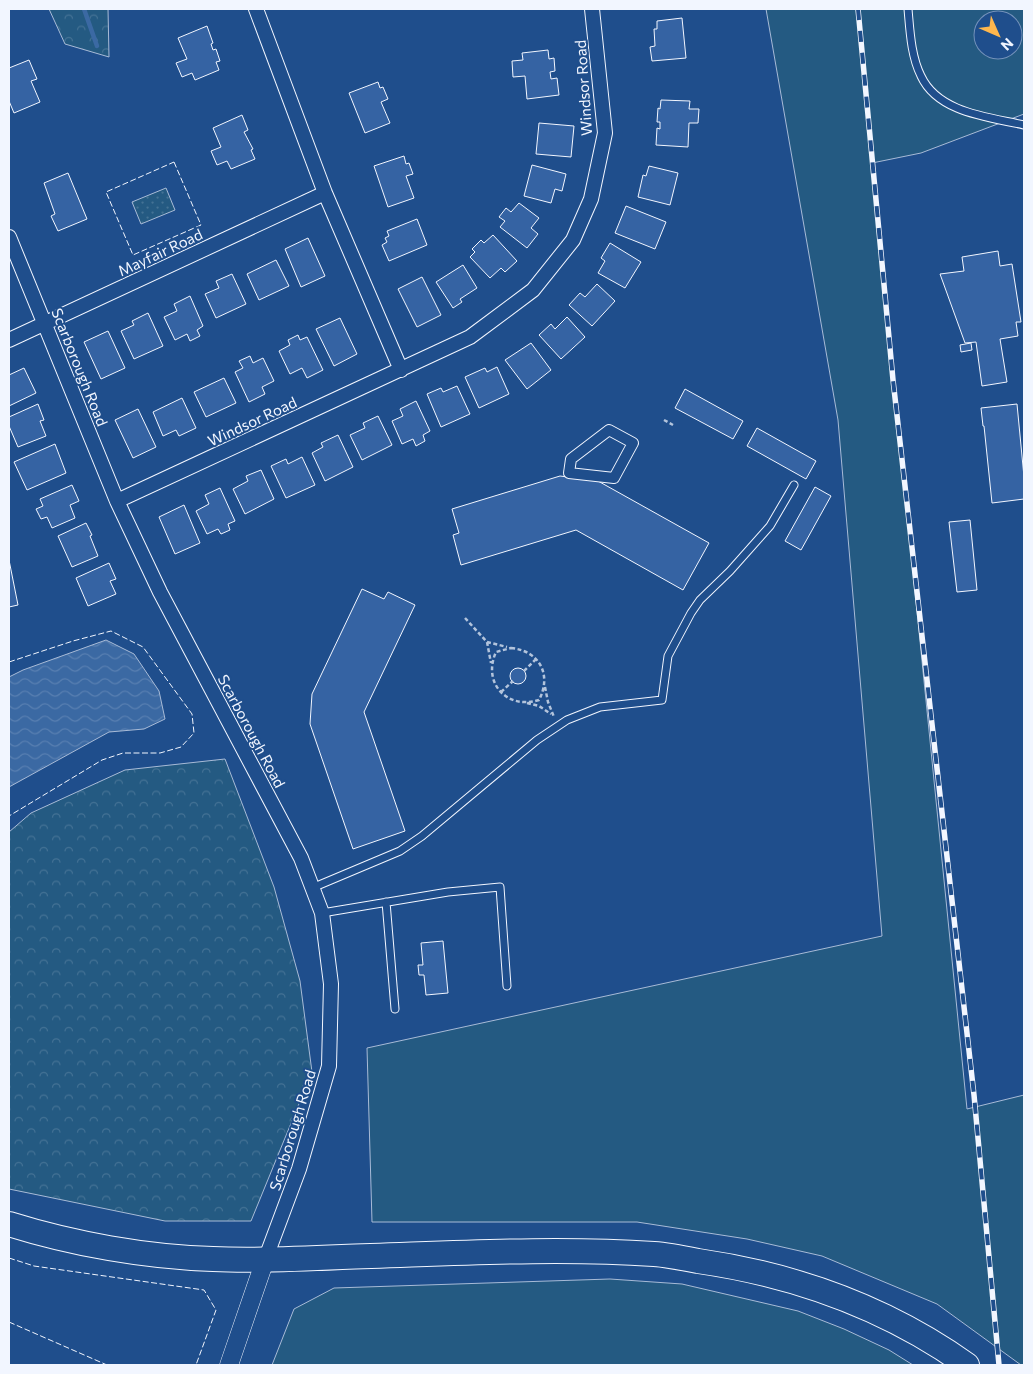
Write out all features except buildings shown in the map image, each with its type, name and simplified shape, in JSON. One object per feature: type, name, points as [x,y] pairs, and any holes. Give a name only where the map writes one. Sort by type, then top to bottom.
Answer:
[{"type":"highway","points":[[9,1224],[72,1240],[142,1253],[211,1259],[265,1260],[551,1250],[656,1254],[720,1264],[780,1277],[863,1306],[908,1327],[968,1365]]},
{"type":"street","points":[[256,9],[326,193],[401,370]]},
{"type":"street","name":"Windsor Road","points":[[117,501],[470,337],[533,290],[573,240],[591,199],[605,133],[592,9]]},
{"type":"street","name":"Mayfair Road","points":[[9,340],[326,193]]},
{"type":"street","name":"Scarborough Road","points":[[9,237],[117,501],[160,592],[301,858],[322,913],[331,984],[329,1066],[299,1169],[265,1260]]},
{"type":"street","points":[[609,430],[633,443],[614,478],[569,473],[571,459],[609,430]]},
{"type":"street","points":[[229,1365],[265,1260]]},
{"type":"lane","points":[[908,9],[914,57],[921,77],[937,96],[956,108],[970,113],[1024,125]]},
{"type":"lane","points":[[312,888],[400,851],[422,836],[536,740],[566,720],[600,707],[662,700],[668,656],[692,612],[700,600],[730,571],[770,526],[794,485]]},
{"type":"lane","points":[[322,913],[448,892],[500,887],[507,986]]},
{"type":"lane","points":[[386,902],[395,1009]]},
{"type":"path","points":[[664,420],[673,425]]},
{"type":"path","points":[[465,618],[487,642],[527,652],[536,659],[542,669],[548,702],[554,716],[540,706],[514,701],[501,692],[496,685],[491,668],[487,642]]},
{"type":"path","points":[[491,668],[496,652],[511,648]]},
{"type":"path","points":[[524,671],[536,659]]},
{"type":"path","points":[[501,692],[513,681]]},
{"type":"path","points":[[522,702],[539,700],[544,685]]},
{"type":"green space","points":[[49,9],[108,9],[109,57],[65,44]]},
{"type":"green space","points":[[766,9],[1024,9],[1024,114],[921,153],[872,163],[967,1109],[1024,1095],[1024,1365],[1021,1365],[937,1304],[822,1256],[747,1239],[637,1222],[372,1222],[367,1048],[882,936],[838,420]]},
{"type":"green space","points":[[166,188],[175,210],[141,224],[132,202]]},
{"type":"green space","points":[[225,759],[274,887],[300,981],[312,1072],[251,1221],[165,1221],[9,1189],[9,832],[31,813],[125,770]]},
{"type":"green space","points":[[610,1279],[682,1284],[798,1311],[844,1329],[889,1350],[913,1365],[272,1365],[294,1309],[334,1288]]},
{"type":"water","points":[[106,640],[134,654],[159,691],[165,719],[144,729],[109,732],[9,787],[9,677],[23,670]]},
{"type":"waterway","points":[[84,9],[97,46]]},
{"type":"railway","points":[[858,9],[893,380],[974,1095],[999,1365]]},
{"type":"fence","points":[[174,162],[201,225],[133,255],[106,192],[174,162]]},
{"type":"fence","points":[[9,662],[111,631],[143,647],[192,714],[194,733],[181,747],[160,753],[123,753],[102,760],[9,816]]},
{"type":"fence","points":[[9,1258],[34,1266],[204,1290],[216,1310],[196,1365]]},
{"type":"fence","points":[[9,1322],[107,1365]]}]
